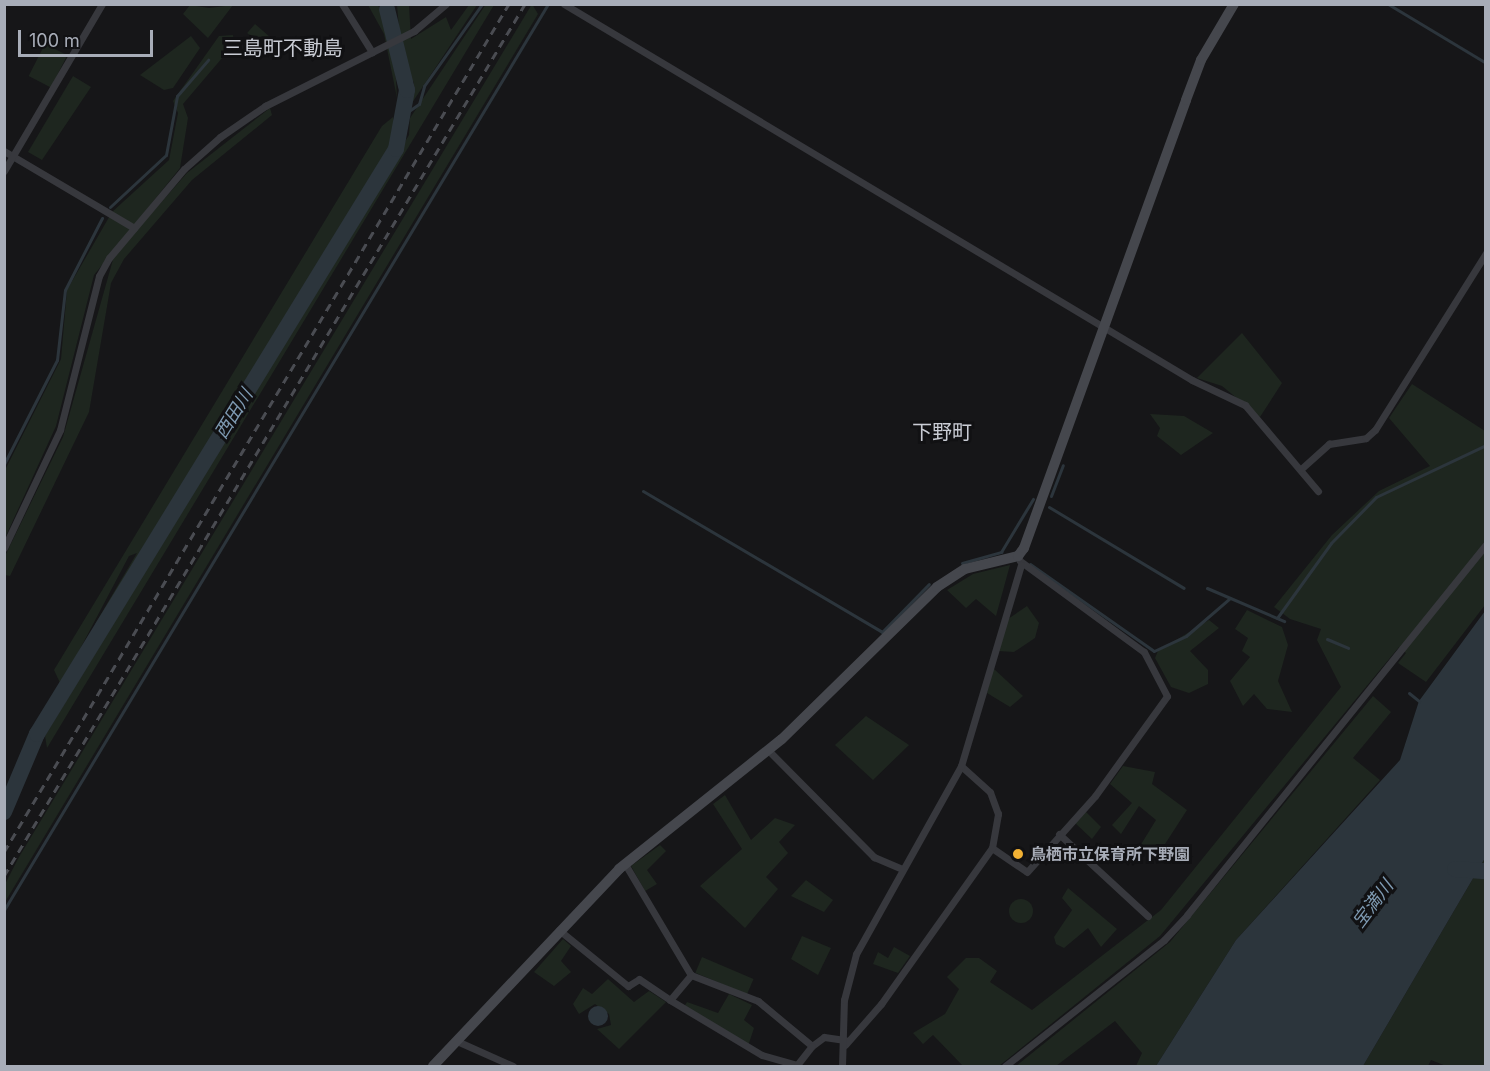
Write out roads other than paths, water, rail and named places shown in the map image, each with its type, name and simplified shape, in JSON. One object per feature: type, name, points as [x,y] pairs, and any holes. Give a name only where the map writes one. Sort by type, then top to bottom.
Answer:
[{"type":"street","points":[[4,171],[102,4]]},
{"type":"street","points":[[342,4],[372,52]]},
{"type":"street","points":[[4,548],[60,430],[99,276],[134,228],[184,169],[220,137],[265,106],[414,31],[446,4]]},
{"type":"street","points":[[564,4],[1105,329],[1245,405],[1318,491]]},
{"type":"street","points":[[842,1066],[845,1042],[844,1000],[856,954],[961,766],[1000,620],[1019,560],[1046,499],[1202,60],[1234,4]]},
{"type":"street","points":[[4,151],[134,228]]},
{"type":"street","points":[[1301,469],[1329,444],[1366,438],[1375,430],[1485,253]]},
{"type":"street","points":[[1005,1066],[1164,940],[1187,915],[1485,545]]},
{"type":"street","points":[[433,1066],[459,1042],[559,930],[625,864],[768,750],[937,587],[965,569],[1019,560],[1144,652],[1168,689],[1095,796],[1024,873],[992,848]]},
{"type":"street","points":[[768,750],[874,857],[902,869]]},
{"type":"street","points":[[845,1042],[881,1004],[992,848],[998,814],[990,792],[961,766]]},
{"type":"street","points":[[1059,834],[1148,916]]},
{"type":"street","points":[[625,864],[691,975],[758,1001],[813,1046]]},
{"type":"street","points":[[559,930],[628,986],[639,979],[762,1055],[802,1064],[813,1046],[824,1037],[845,1042]]},
{"type":"street","points":[[670,1000],[691,975]]},
{"type":"street","points":[[459,1042],[513,1066]]},
{"type":"water","name":"宝満川","points":[[1485,611],[1485,858],[1363,1066],[1156,1066],[1236,940],[1400,760],[1419,701]]},
{"type":"water","points":[[598,1006],[605,1009],[608,1016],[605,1023],[598,1026],[591,1023],[588,1016],[591,1009]]},
{"type":"waterway","name":"西田川","points":[[387,4],[387,9]]},
{"type":"waterway","points":[[406,113],[419,104],[424,86],[482,4]]},
{"type":"waterway","points":[[4,910],[548,4]]},
{"type":"waterway","points":[[1388,4],[1486,63]]},
{"type":"waterway","name":"西田川","points":[[4,812],[37,734],[396,149],[407,90],[387,9]]},
{"type":"waterway","points":[[110,207],[166,155],[177,96],[208,60]]},
{"type":"waterway","points":[[4,464],[57,360],[65,290],[102,218]]},
{"type":"waterway","points":[[1277,618],[1331,543],[1376,497],[1486,445]]},
{"type":"waterway","points":[[1051,496],[1063,465]]},
{"type":"waterway","points":[[643,491],[882,632],[929,584]]},
{"type":"waterway","points":[[962,563],[1001,552],[1033,499]]},
{"type":"waterway","points":[[1049,507],[1184,588]]},
{"type":"waterway","points":[[1030,564],[1154,651],[1186,636],[1230,598]]},
{"type":"waterway","points":[[1207,588],[1284,621]]},
{"type":"waterway","points":[[1327,639],[1348,648]]},
{"type":"waterway","points":[[1409,693],[1419,701]]},
{"type":"waterway","points":[[1455,869],[1486,871]]},
{"type":"railway","points":[[4,852],[509,4]]},
{"type":"railway","points":[[4,876],[525,4]]},
{"type":"place","name":"鳥栖市立保育所下野園","points":[[1018,854]]},
{"type":"district","name":"三島町不動島","points":[[283,48]]},
{"type":"district","name":"下野町","points":[[942,432]]}]
